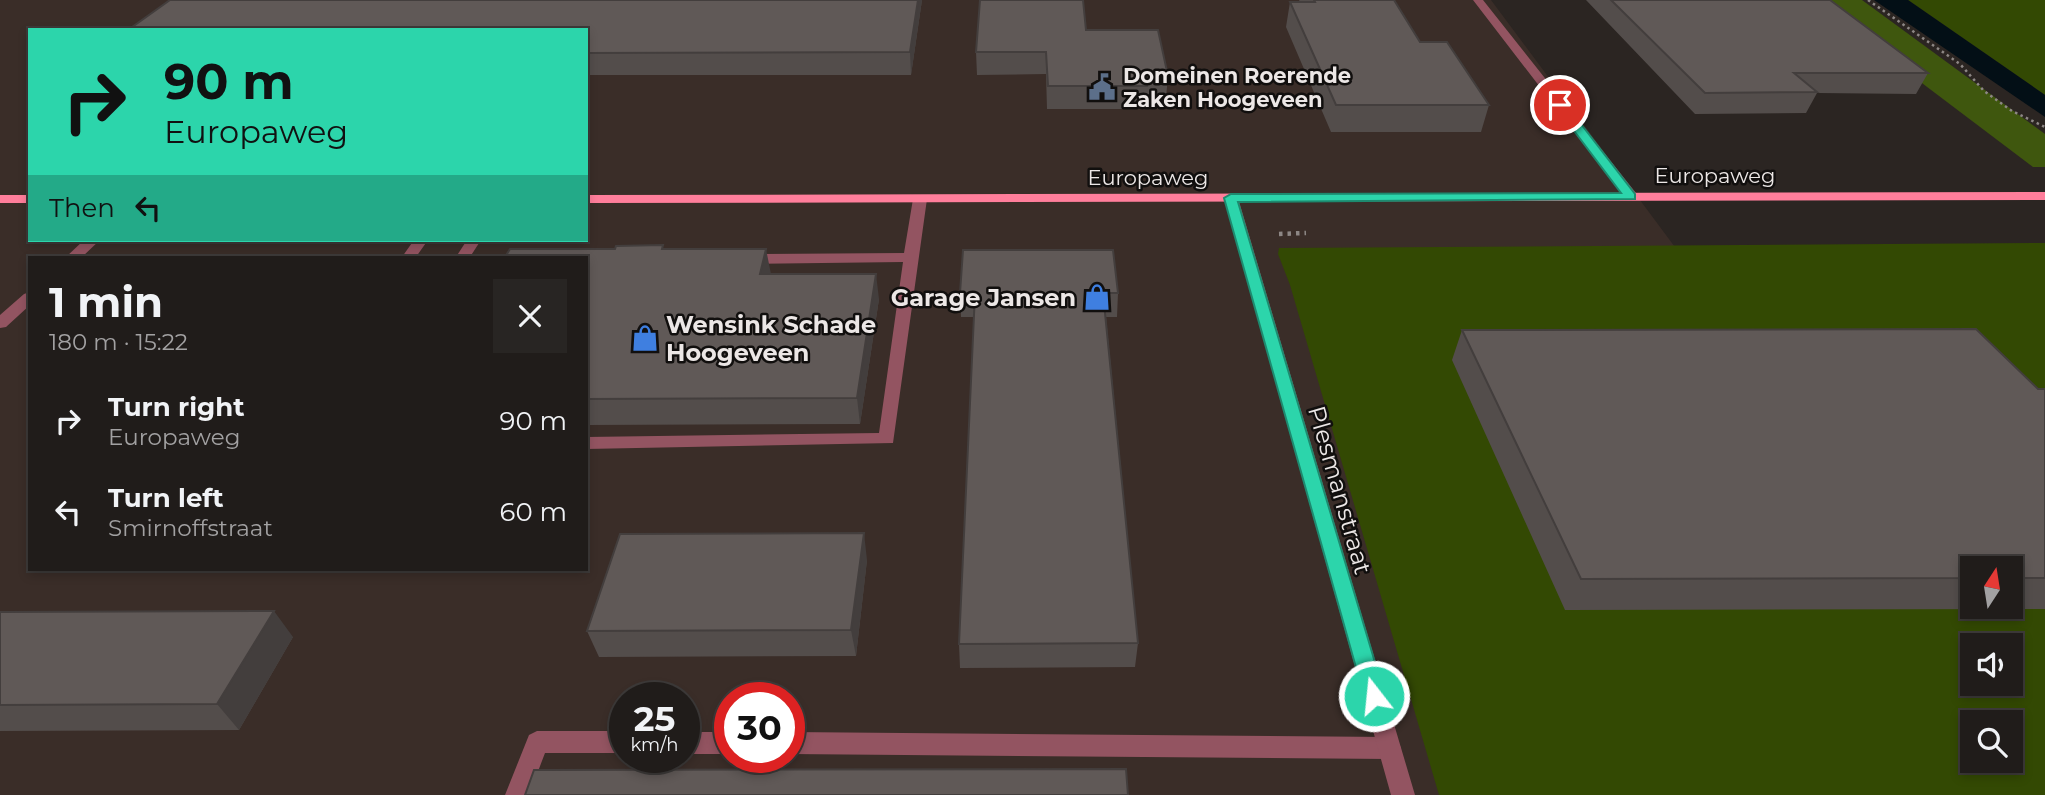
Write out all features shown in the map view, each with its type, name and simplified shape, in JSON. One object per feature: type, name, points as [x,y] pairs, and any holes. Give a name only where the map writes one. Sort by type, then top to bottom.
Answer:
[{"type":"main road","name":"Europaweg","points":[[588,199],[2045,196]]},
{"type":"main road","points":[[0,200],[28,200]]},
{"type":"street","points":[[1478,0],[1631,197]]},
{"type":"street","name":"Plesmanstraat","points":[[1231,198],[1403,795]]},
{"type":"street","points":[[588,443],[887,439],[920,199]]},
{"type":"street","points":[[74,256],[91,242]]},
{"type":"street","points":[[735,259],[912,257]]},
{"type":"street","points":[[0,323],[28,299]]},
{"type":"street","points":[[517,795],[537,741],[609,742]]},
{"type":"street","points":[[805,743],[1389,748]]},
{"type":"path","points":[[1868,0],[1960,64],[1984,91],[2012,111],[2045,127]]},
{"type":"shaded area","points":[[0,0],[1491,0],[1962,633],[1960,633],[1960,696],[2005,696],[2011,710],[1960,710],[1960,773],[2023,773],[2023,741],[2045,795],[0,795]]},
{"type":"shaded area","points":[[1874,0],[1908,0],[2045,95],[2045,117]]},
{"type":"green space","points":[[1812,0],[1862,0],[2045,134],[2045,167],[2033,167]]},
{"type":"green space","points":[[1908,0],[2045,0],[2045,95]]},
{"type":"green space","points":[[2045,243],[2045,795],[1439,795],[1290,285],[1278,254],[1279,248]]},
{"type":"building","points":[[170,0],[918,0],[910,52],[588,53],[588,28],[131,28]]},
{"type":"building","points":[[980,0],[1083,0],[1086,30],[1158,30],[1168,76],[1145,76],[1147,86],[1048,86],[1046,52],[976,52]]},
{"type":"building","points":[[1314,0],[1394,0],[1420,42],[1447,42],[1489,105],[1336,105],[1290,2],[1315,2]]},
{"type":"building","points":[[1611,0],[1830,0],[1928,73],[1794,73],[1817,92],[1705,93]]},
{"type":"building","points":[[616,246],[766,249],[760,274],[876,274],[857,398],[588,399],[588,256],[506,256],[510,249],[615,249]]},
{"type":"building","points":[[963,250],[1113,250],[1118,293],[1103,293],[1138,643],[959,644],[975,293],[960,293]]},
{"type":"building","points":[[1976,329],[2038,389],[2045,389],[2045,578],[2023,578],[2023,556],[1960,556],[1960,578],[1581,579],[1462,330]]},
{"type":"building","points":[[864,533],[851,630],[587,631],[620,534]]},
{"type":"building","points":[[274,611],[217,704],[0,705],[0,612]]},
{"type":"building","points":[[1126,769],[1128,795],[525,795],[534,770],[700,773],[700,770],[714,770],[714,773],[805,773],[805,770]]},
{"type":"place","name":"Domeinen Roerende Zaken Hoogeveen","points":[[1102,87]]},
{"type":"place","name":"Garage Jansen","points":[[1097,297]]},
{"type":"place","name":"Wensink Schade Hoogeveen","points":[[645,338]]},
{"type":"route","points":[[1374,696],[1231,198],[1631,197],[1560,105]]}]
